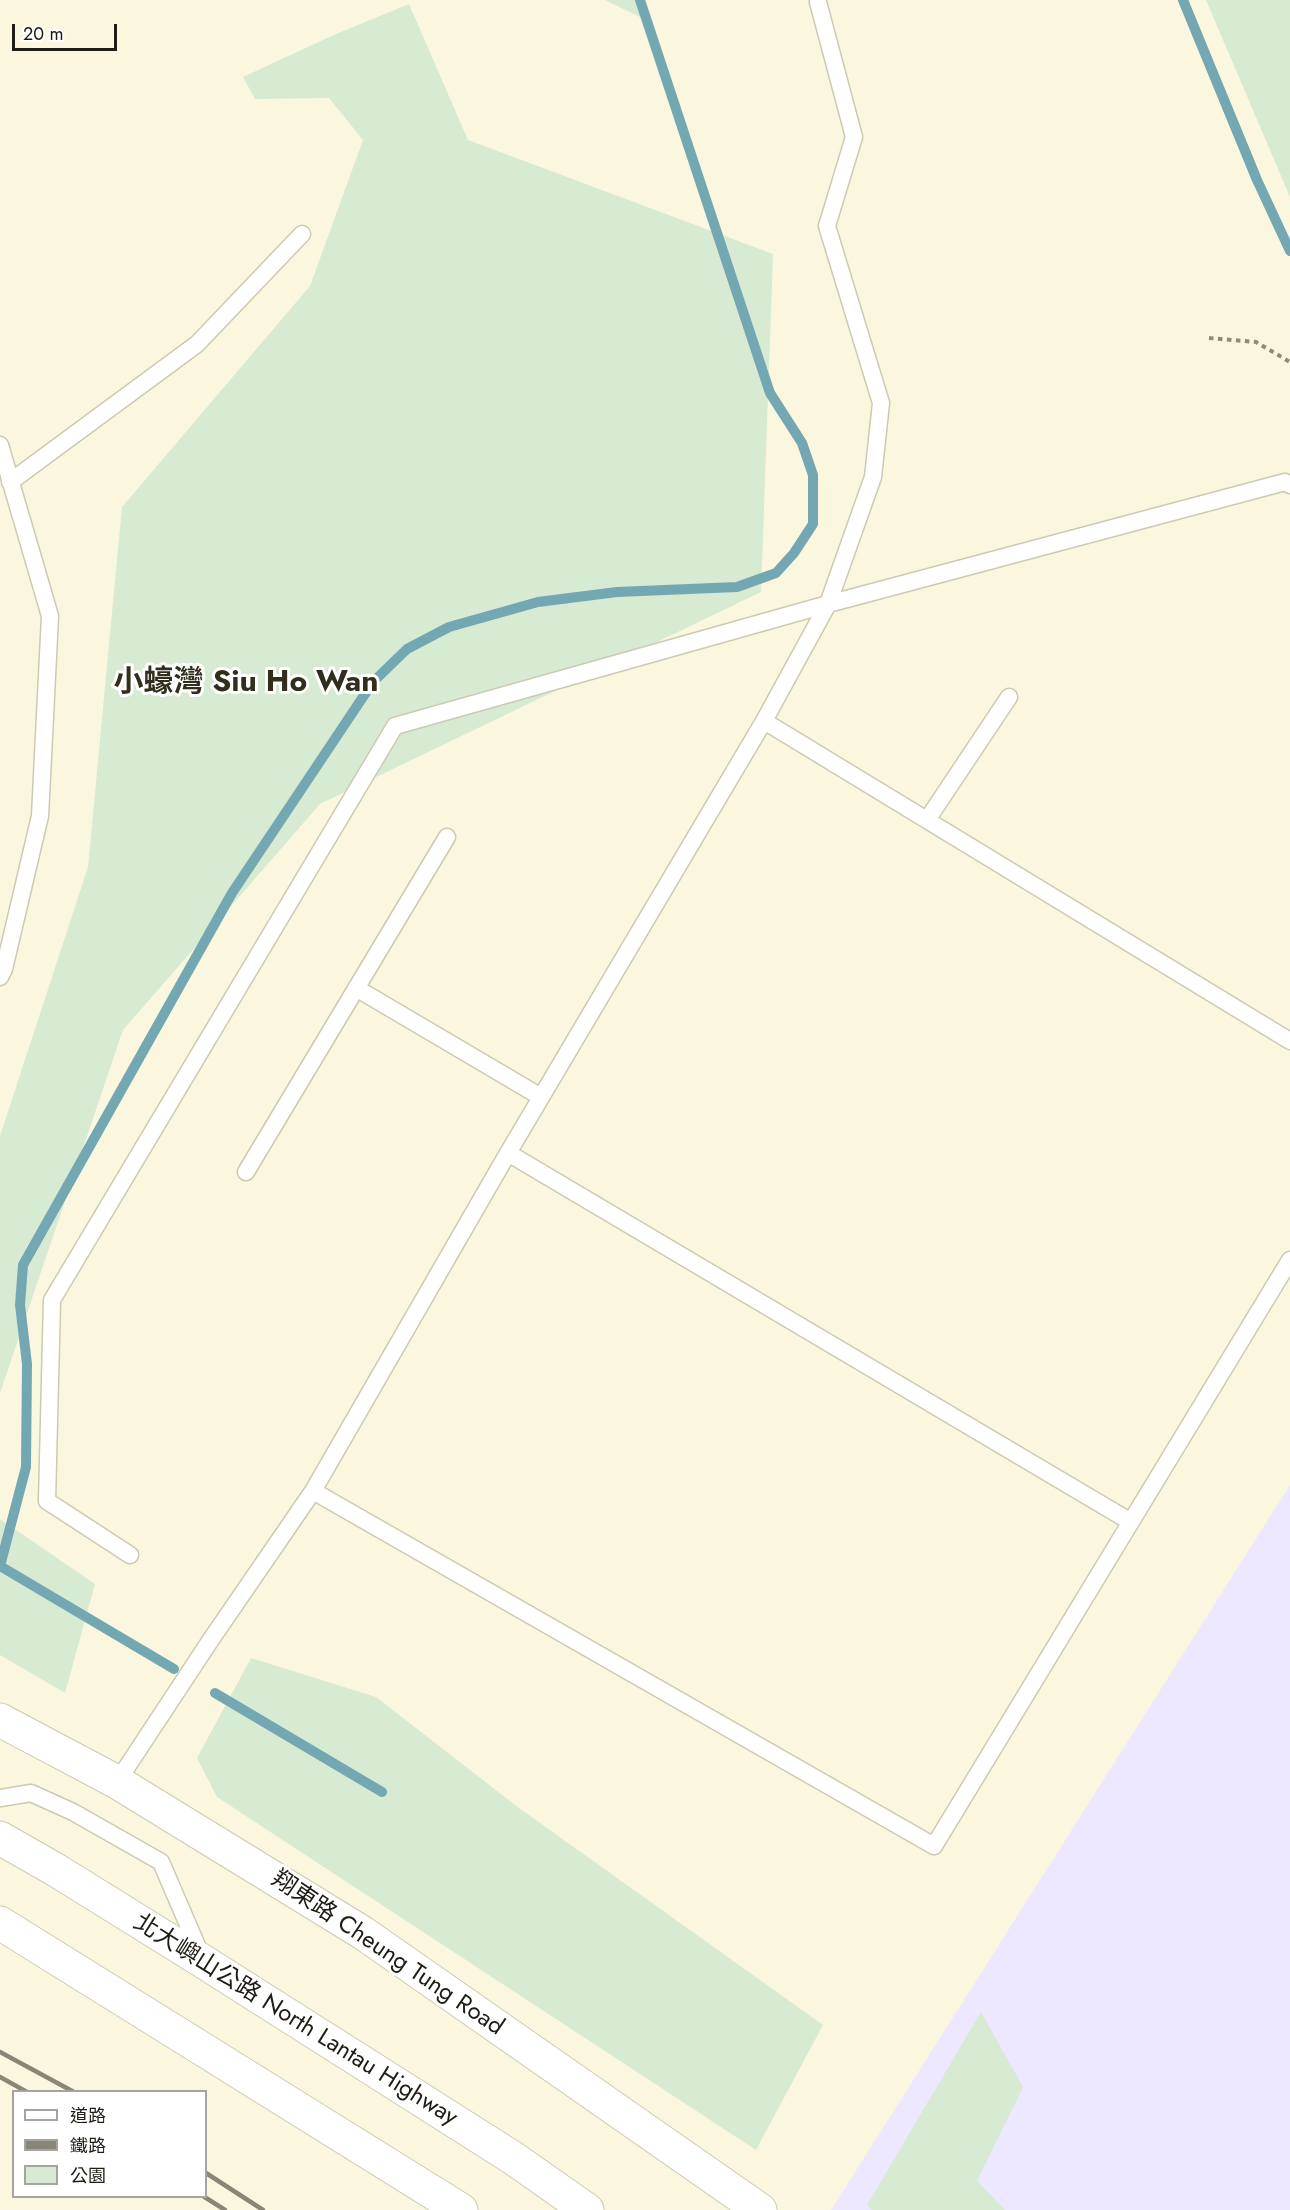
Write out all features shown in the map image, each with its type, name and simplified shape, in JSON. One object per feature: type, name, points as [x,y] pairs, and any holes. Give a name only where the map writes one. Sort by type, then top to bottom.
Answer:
[{"type":"main road","name":"翔東路 Cheung Tung Road","points":[[0,1720],[117,1782],[363,1933],[760,2210]]},
{"type":"main road","name":"北大嶼山公路 North Lantau Highway","points":[[0,1838],[204,1962],[513,2158],[586,2210]]},
{"type":"main road","points":[[0,1923],[460,2210]]},
{"type":"lane","points":[[117,1782],[210,1641],[314,1491],[508,1153],[764,721],[828,604],[873,477],[881,403],[827,226],[854,137],[818,2]]},
{"type":"lane","points":[[10,482],[197,344],[302,234]]},
{"type":"lane","points":[[0,446],[50,616],[40,816],[4,969],[0,977]]},
{"type":"lane","points":[[130,1555],[47,1501],[52,1300],[395,726],[828,604],[1285,482],[1290,484]]},
{"type":"lane","points":[[927,820],[1009,697]]},
{"type":"lane","points":[[764,721],[1290,1041]]},
{"type":"lane","points":[[246,1172],[447,837]]},
{"type":"lane","points":[[356,988],[541,1097]]},
{"type":"lane","points":[[508,1153],[1131,1522]]},
{"type":"lane","points":[[314,1491],[934,1846],[1290,1260]]},
{"type":"lane","points":[[0,1798],[31,1794],[73,1812],[161,1862],[204,1962]]},
{"type":"path","points":[[1209,338],[1256,342],[1290,362]]},
{"type":"shaded area","points":[[1290,1485],[1290,2210],[831,2210]]},
{"type":"green space","points":[[605,0],[642,0],[644,19]]},
{"type":"green space","points":[[1206,0],[1290,0],[1290,197]]},
{"type":"green space","points":[[409,4],[468,140],[773,254],[761,592],[320,804],[123,1030],[0,1393],[0,1136],[88,867],[122,507],[310,286],[363,140],[329,98],[255,99],[243,77],[336,34]]},
{"type":"green space","points":[[0,1519],[95,1584],[65,1693],[0,1655]]},
{"type":"green space","points":[[251,1658],[376,1697],[519,1808],[823,2025],[756,2150],[217,1797],[197,1758]]},
{"type":"green space","points":[[981,2012],[1023,2087],[977,2181],[1005,2210],[872,2210],[867,2205]]},
{"type":"waterway","points":[[0,1566],[26,1467],[27,1364],[20,1305],[23,1265],[232,893],[373,682],[407,649],[449,627],[538,602],[617,592],[737,587],[776,573],[794,553],[813,524],[813,475],[802,443],[770,393],[640,0]]},
{"type":"waterway","points":[[1183,0],[1257,180],[1290,251]]},
{"type":"waterway","points":[[0,1566],[174,1669]]},
{"type":"waterway","points":[[215,1693],[382,1792]]},
{"type":"railway","points":[[0,2052],[70,2090]]},
{"type":"railway","points":[[0,2077],[23,2090]]},
{"type":"railway","points":[[207,2174],[263,2210]]},
{"type":"railway","points":[[206,2198],[225,2210]]},
{"type":"district","name":"小蠔灣 Siu Ho Wan","points":[[246,684]]}]
